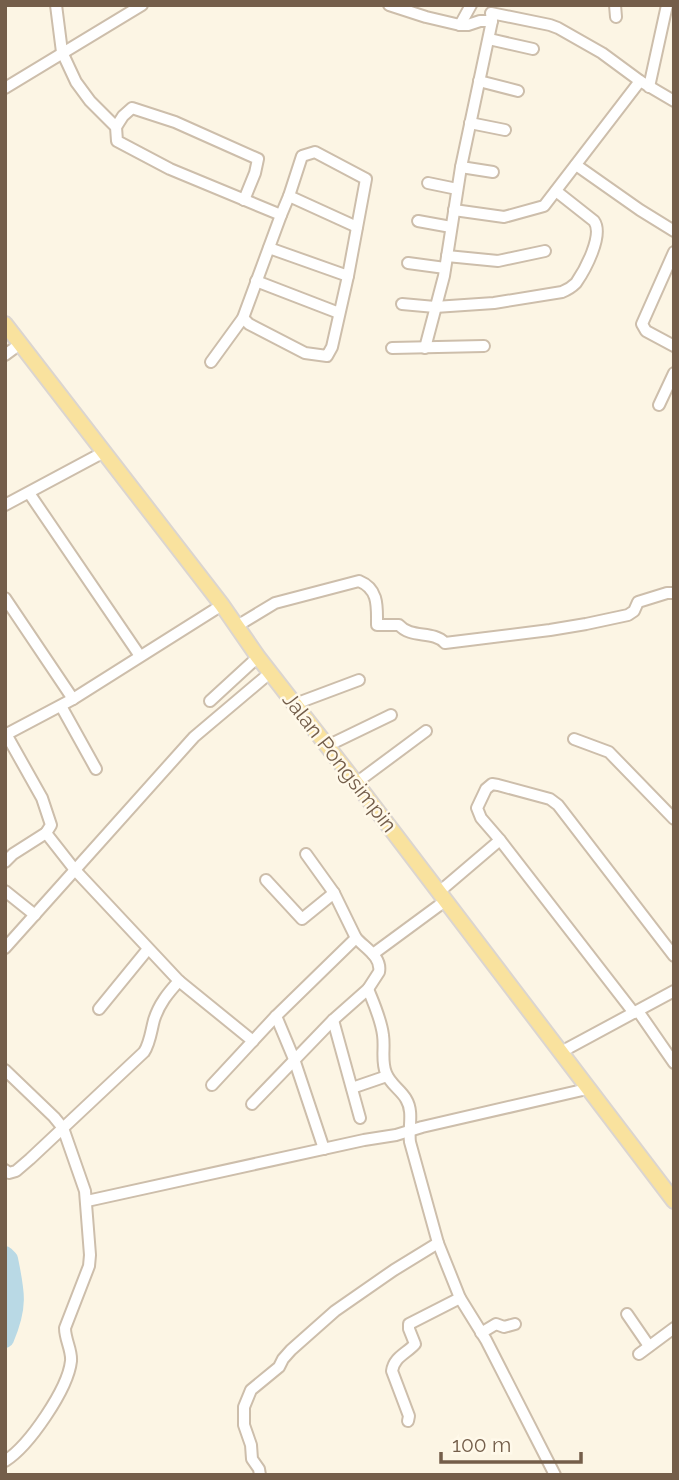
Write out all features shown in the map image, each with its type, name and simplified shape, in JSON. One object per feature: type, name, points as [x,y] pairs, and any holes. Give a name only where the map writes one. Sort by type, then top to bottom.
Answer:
[{"type":"main road","name":"Jalan Pongsimpin","points":[[5,324],[222,605],[258,657],[674,1201]]},
{"type":"street","points":[[56,5],[62,52],[76,82],[90,101],[116,127]]},
{"type":"street","points":[[5,88],[142,5]]},
{"type":"street","points":[[388,5],[460,25],[492,17],[554,26],[602,53],[674,101]]},
{"type":"street","points":[[460,25],[471,5]]},
{"type":"street","points":[[425,348],[445,268],[461,167],[492,17],[503,5]]},
{"type":"street","points":[[454,210],[504,216],[542,207],[645,84],[667,5]]},
{"type":"street","points":[[489,38],[533,50]]},
{"type":"street","points":[[479,81],[518,91]]},
{"type":"street","points":[[244,200],[258,159],[174,122],[132,108],[116,127],[117,141],[170,169],[244,200],[281,215]]},
{"type":"street","points":[[470,123],[505,130]]},
{"type":"street","points":[[211,362],[243,318],[302,156],[315,152],[366,179],[348,276],[332,347],[327,356],[305,353],[257,329],[243,318]]},
{"type":"street","points":[[576,165],[674,232]]},
{"type":"street","points":[[461,167],[493,172]]},
{"type":"street","points":[[428,183],[457,189]]},
{"type":"street","points":[[402,304],[435,307],[502,302],[562,292],[574,285],[596,243],[598,227],[556,191]]},
{"type":"street","points":[[289,196],[358,228]]},
{"type":"street","points":[[418,221],[451,226]]},
{"type":"street","points":[[269,248],[348,276]]},
{"type":"street","points":[[447,256],[498,261],[545,251]]},
{"type":"street","points":[[674,252],[642,324],[646,331],[674,346]]},
{"type":"street","points":[[408,262],[445,268]]},
{"type":"street","points":[[256,281],[339,313]]},
{"type":"street","points":[[5,355],[20,344]]},
{"type":"street","points":[[392,348],[484,346]]},
{"type":"street","points":[[659,405],[674,373]]},
{"type":"street","points":[[5,505],[104,452]]},
{"type":"street","points":[[29,493],[140,656]]},
{"type":"street","points":[[237,626],[275,603],[359,581],[373,591],[377,625],[399,625],[405,631],[438,637],[445,643],[586,624],[628,615],[634,611],[638,602],[674,593]]},
{"type":"street","points":[[5,598],[74,699]]},
{"type":"street","points":[[5,862],[46,833],[51,825],[45,805],[6,735],[74,699],[222,605]]},
{"type":"street","points":[[210,701],[258,657]]},
{"type":"street","points":[[5,948],[200,731],[271,672]]},
{"type":"street","points":[[295,704],[359,680]]},
{"type":"street","points":[[61,706],[96,769]]},
{"type":"street","points":[[327,746],[391,715]]},
{"type":"street","points":[[356,783],[426,732]]},
{"type":"street","points":[[574,739],[609,752],[674,819]]},
{"type":"street","points":[[674,956],[561,808],[554,802],[498,785],[489,786],[479,802],[478,811],[481,818],[674,1063]]},
{"type":"street","points":[[46,833],[75,870],[179,981],[253,1041]]},
{"type":"street","points":[[373,954],[442,896],[500,839]]},
{"type":"street","points":[[252,1104],[333,1020],[368,989],[380,970],[379,962],[356,938],[334,893],[306,855]]},
{"type":"street","points":[[265,880],[302,919],[334,893]]},
{"type":"street","points":[[5,891],[35,915]]},
{"type":"street","points":[[212,1085],[276,1016],[356,938]]},
{"type":"street","points":[[99,1009],[148,949]]},
{"type":"street","points":[[5,1170],[9,1173],[16,1171],[146,1051],[161,1003],[179,981]]},
{"type":"street","points":[[368,989],[381,1025],[387,1076],[408,1102],[409,1132],[438,1243],[460,1298],[555,1475]]},
{"type":"street","points":[[561,1052],[674,991]]},
{"type":"street","points":[[276,1016],[294,1059],[324,1149]]},
{"type":"street","points":[[333,1020],[360,1118]]},
{"type":"street","points":[[5,1070],[63,1128],[87,1201],[90,1261],[65,1328],[71,1360],[66,1378],[57,1398],[27,1441],[16,1454],[5,1461]]},
{"type":"street","points":[[352,1088],[387,1076]]},
{"type":"street","points":[[87,1201],[409,1132],[587,1089]]},
{"type":"street","points":[[260,1475],[252,1459],[251,1445],[244,1425],[244,1408],[251,1390],[279,1367],[291,1350],[335,1311],[438,1243]]},
{"type":"street","points":[[408,1421],[409,1416],[392,1371],[397,1359],[415,1344],[409,1324],[460,1298]]},
{"type":"street","points":[[627,1314],[649,1346]]},
{"type":"street","points":[[481,1333],[495,1324],[504,1327],[516,1324]]},
{"type":"street","points":[[639,1354],[674,1328]]},
{"type":"waterway","points":[[5,1255],[9,1259],[15,1299],[13,1317],[5,1339]]}]
